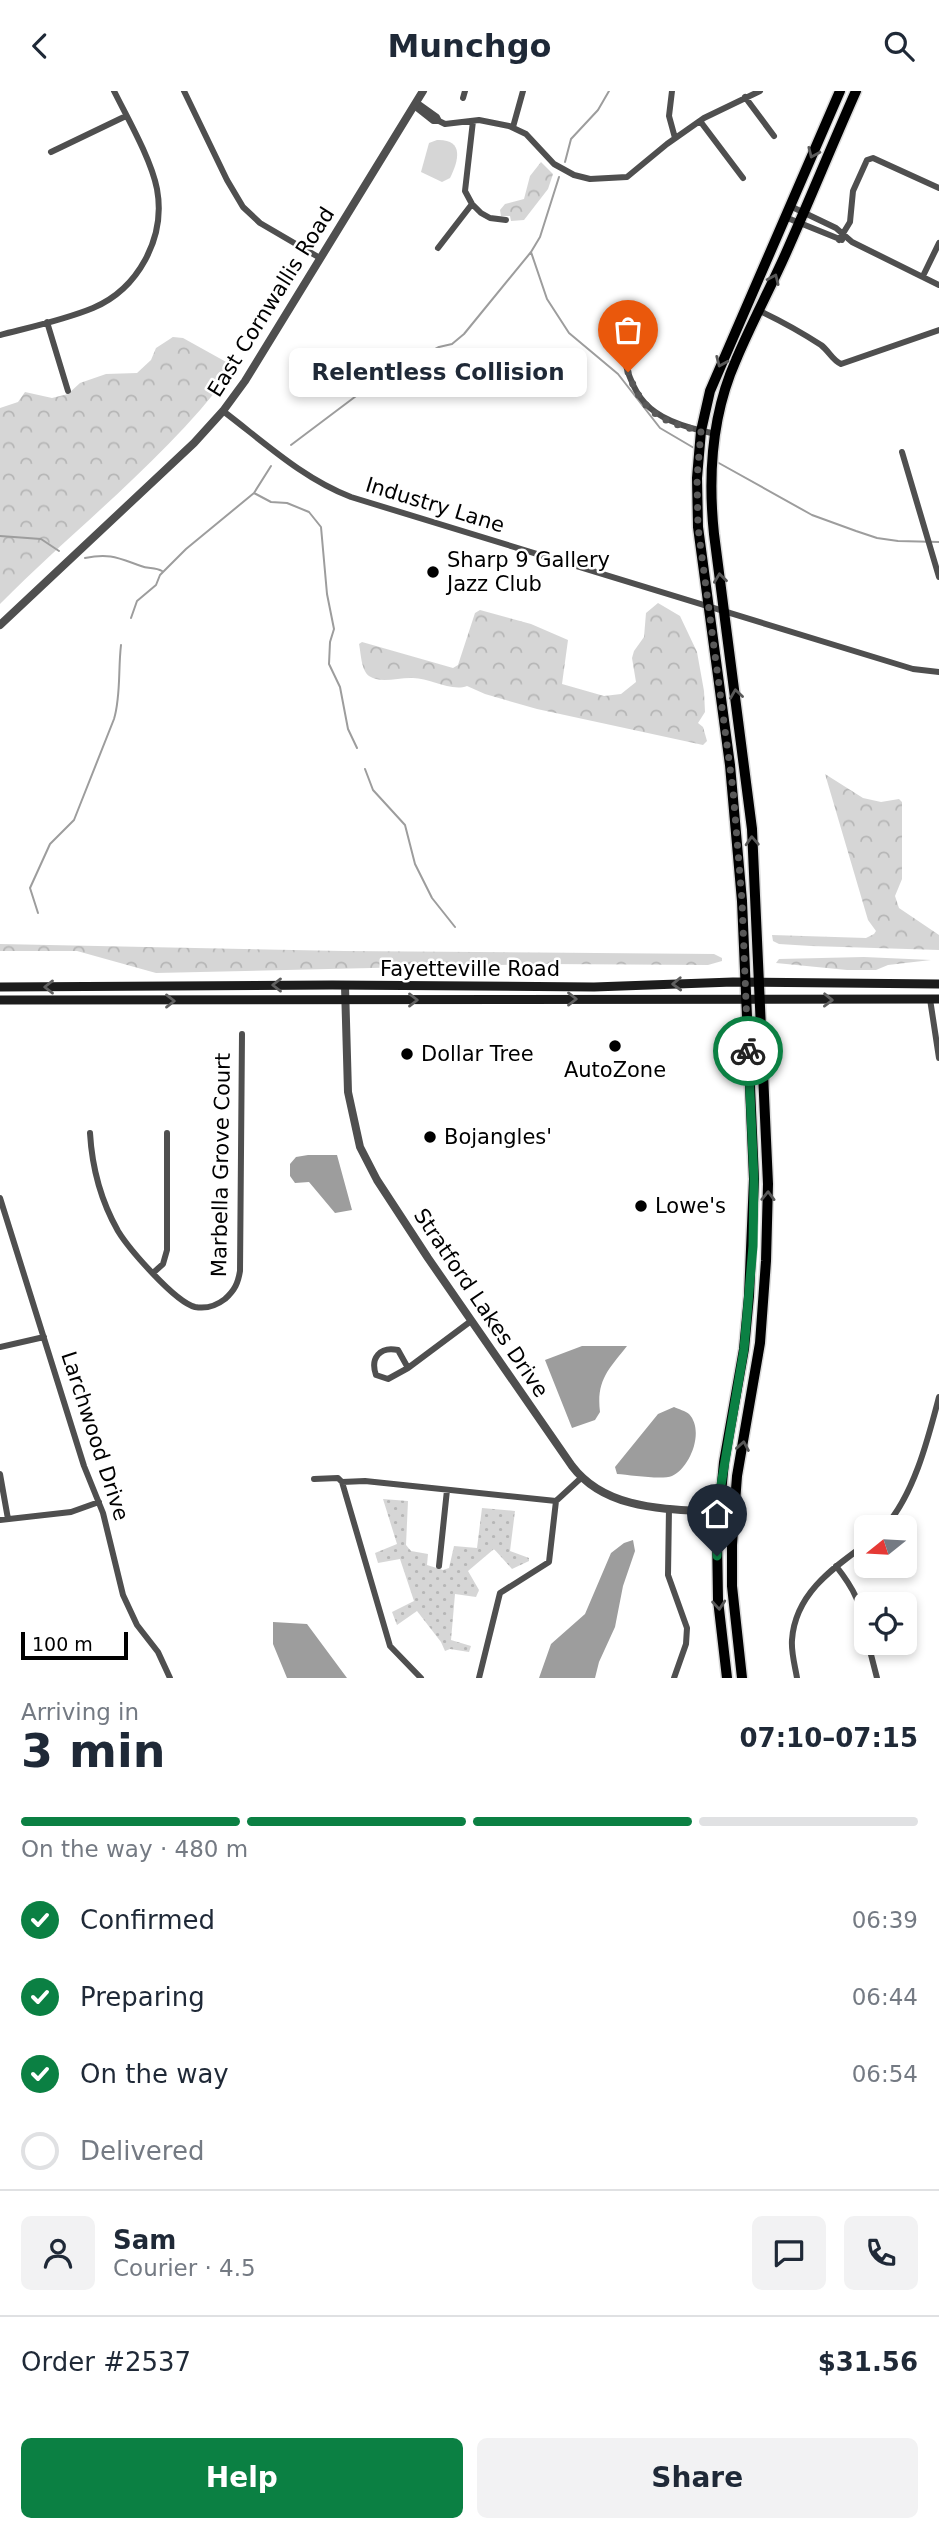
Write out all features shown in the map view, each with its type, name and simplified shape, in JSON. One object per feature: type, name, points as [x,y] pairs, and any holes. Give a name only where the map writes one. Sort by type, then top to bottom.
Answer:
[{"type":"main road","points":[[727,1678],[718,1599],[719,1512],[724,1462],[744,1349],[753,1246],[754,1179],[742,901],[733,790],[697,504],[701,431],[719,366],[840,91]]},
{"type":"main road","points":[[742,1678],[732,1586],[733,1513],[760,1343],[766,1261],[768,1161],[752,829],[711,504],[716,434],[735,362],[856,91]]},
{"type":"main road","name":"Fayetteville Road","points":[[0,987],[939,984]]},
{"type":"main road","name":"Fayetteville Road","points":[[0,1000],[934,999]]},
{"type":"street","points":[[0,335],[92,308],[109,300],[133,279],[151,247],[159,210],[157,190],[151,170],[114,91]]},
{"type":"street","points":[[184,91],[227,180],[247,212],[275,233],[320,258]]},
{"type":"street","name":"East Cornwallis Road","points":[[0,625],[194,443],[223,411],[245,381],[423,91]]},
{"type":"street","points":[[513,127],[523,91]]},
{"type":"street","points":[[672,91],[669,116],[676,138]]},
{"type":"street","points":[[415,104],[445,124],[473,121],[494,122],[513,127],[533,140],[558,167],[590,179],[628,177],[700,121],[760,91]]},
{"type":"street","points":[[745,97],[774,136]]},
{"type":"street","points":[[51,152],[126,116]]},
{"type":"street","points":[[473,121],[464,186],[472,204],[490,218],[506,220]]},
{"type":"street","points":[[700,121],[743,178]]},
{"type":"street","points":[[844,238],[850,222],[853,191],[867,160],[873,158],[939,188]]},
{"type":"street","points":[[438,248],[472,204]]},
{"type":"street","points":[[790,205],[844,238]]},
{"type":"street","points":[[785,217],[844,238],[939,285]]},
{"type":"street","points":[[923,276],[939,243]]},
{"type":"street","points":[[760,311],[788,324],[824,347],[834,360],[841,364],[939,330]]},
{"type":"street","points":[[611,313],[639,398],[659,416],[681,426],[716,434]]},
{"type":"street","points":[[47,322],[68,391]]},
{"type":"street","name":"Industry Lane","points":[[223,411],[296,467],[339,492],[913,669],[939,672]]},
{"type":"street","points":[[902,452],[939,577]]},
{"type":"street","name":"Stratford Lakes Drive","points":[[345,986],[348,1093],[360,1147],[377,1180],[471,1321],[581,1478],[600,1492],[628,1503],[733,1513]]},
{"type":"street","points":[[934,999],[939,1058]]},
{"type":"street","name":"Marbella Grove Court","points":[[90,1133],[94,1170],[110,1216],[125,1242],[153,1273],[193,1306],[210,1307],[219,1304],[236,1286],[240,1271],[242,1034]]},
{"type":"street","points":[[153,1273],[163,1264],[167,1250],[167,1133]]},
{"type":"street","name":"Larchwood Drive","points":[[0,1198],[84,1466],[108,1529],[119,1582],[137,1625],[158,1652],[170,1678]]},
{"type":"street","points":[[0,1228],[9,1226]]},
{"type":"street","points":[[408,1368],[398,1350],[380,1352],[374,1358],[376,1374],[388,1379],[408,1368],[471,1321]]},
{"type":"street","points":[[0,1347],[44,1337]]},
{"type":"street","points":[[894,1515],[912,1485],[939,1397]]},
{"type":"street","points":[[0,1474],[8,1519]]},
{"type":"street","points":[[314,1479],[338,1478],[342,1482],[390,1646],[421,1678]]},
{"type":"street","points":[[479,1678],[500,1593],[549,1562],[556,1501],[581,1478]]},
{"type":"street","points":[[342,1482],[365,1481],[556,1501]]},
{"type":"street","points":[[439,1566],[447,1490]]},
{"type":"street","points":[[0,1520],[71,1512],[99,1502]]},
{"type":"street","points":[[669,1508],[668,1575],[687,1628],[674,1678]]},
{"type":"street","points":[[797,1678],[792,1640],[796,1621],[807,1595],[836,1566],[854,1553]]},
{"type":"street","points":[[836,1566],[855,1592]]},
{"type":"street","points":[[871,1655],[877,1678]]},
{"type":"green space","points":[[437,140],[452,143],[457,152],[456,164],[450,178],[442,182],[421,172],[429,143]]},
{"type":"green space","points":[[541,162],[553,174],[548,189],[524,220],[511,221],[510,216],[501,216],[500,210],[505,204],[524,199],[530,176]]},
{"type":"green space","points":[[173,337],[183,338],[228,363],[230,373],[205,405],[149,464],[0,604],[0,408],[18,402],[25,392],[52,398],[68,394],[80,383],[106,374],[137,373],[151,360],[156,348]]},
{"type":"green space","points":[[658,603],[680,616],[697,652],[704,691],[705,712],[698,723],[703,727],[707,741],[703,745],[537,709],[467,686],[447,686],[413,678],[374,678],[364,670],[359,644],[362,642],[453,668],[458,665],[475,613],[480,610],[531,624],[568,640],[562,684],[604,696],[621,694],[636,682],[632,658],[644,637],[646,613]]},
{"type":"green space","points":[[825,774],[863,798],[881,802],[899,799],[902,802],[902,879],[895,896],[899,908],[939,935],[939,950],[811,946],[779,944],[773,941],[772,935],[866,938],[876,931],[868,920]]},
{"type":"green space","points":[[0,944],[344,951],[714,954],[722,958],[722,961],[708,965],[547,964],[156,973],[77,951],[0,951]]},
{"type":"green space","points":[[864,957],[931,960],[888,965],[876,970],[776,963],[779,959]]},
{"type":"green space","points":[[383,1499],[408,1501],[406,1545],[411,1551],[428,1554],[427,1565],[443,1570],[449,1568],[454,1546],[477,1548],[482,1508],[515,1511],[510,1551],[529,1558],[529,1561],[512,1569],[494,1549],[468,1571],[479,1590],[476,1597],[455,1594],[451,1640],[471,1646],[469,1652],[450,1649],[445,1651],[417,1611],[397,1625],[392,1612],[414,1601],[400,1559],[378,1563],[375,1553],[397,1544]]},
{"type":"shaded area","points":[[337,1155],[352,1210],[335,1213],[309,1182],[295,1183],[290,1176],[290,1164],[296,1157]]},
{"type":"shaded area","points":[[582,1346],[627,1346],[605,1376],[600,1391],[600,1412],[595,1420],[572,1428],[545,1360]]},
{"type":"shaded area","points":[[674,1407],[689,1414],[696,1430],[690,1457],[679,1472],[667,1477],[617,1474],[615,1467],[658,1414]]},
{"type":"shaded area","points":[[633,1540],[635,1551],[623,1586],[615,1627],[599,1662],[595,1678],[539,1678],[551,1644],[585,1614],[611,1553]]},
{"type":"shaded area","points":[[273,1622],[307,1624],[347,1678],[287,1678],[273,1644]]},
{"type":"waterway","points":[[565,162],[571,139],[598,110],[609,91]]},
{"type":"waterway","points":[[291,445],[380,378],[439,347],[452,344],[464,334],[531,252],[540,237],[559,177]]},
{"type":"waterway","points":[[531,252],[547,299],[569,333],[618,374],[660,428],[694,448]]},
{"type":"waterway","points":[[717,462],[812,515],[856,531],[898,541],[939,542]]},
{"type":"waterway","points":[[131,618],[137,601],[156,585],[160,575],[186,549],[254,493],[271,466]]},
{"type":"waterway","points":[[254,493],[271,502],[287,503],[309,512],[321,527],[327,594],[334,629],[330,642],[329,664],[340,687],[348,729],[357,748]]},
{"type":"waterway","points":[[0,536],[41,539],[59,551]]},
{"type":"waterway","points":[[85,558],[114,557],[162,571]]},
{"type":"waterway","points":[[38,913],[30,888],[50,844],[74,820],[114,719],[119,692],[121,645]]},
{"type":"waterway","points":[[365,769],[373,790],[405,825],[415,864],[432,898],[455,927]]},
{"type":"way so far","points":[[628,372],[639,398],[652,411],[681,426],[701,431],[697,478],[698,527],[733,790],[742,901],[748,1051]]},
{"type":"place","name":"Relentless Collision","points":[[628,372]]},
{"type":"place","name":"Sharp 9 Gallery Jazz Club","points":[[433,572]]},
{"type":"place","name":"AutoZone","points":[[615,1046]]},
{"type":"place","name":"Dollar Tree","points":[[407,1054]]},
{"type":"place","name":"Bojangles'","points":[[430,1137]]},
{"type":"place","name":"Lowe's","points":[[641,1206]]},
{"type":"route","points":[[717,1556],[720,1491],[744,1349],[753,1246],[754,1179],[748,1051]]}]
